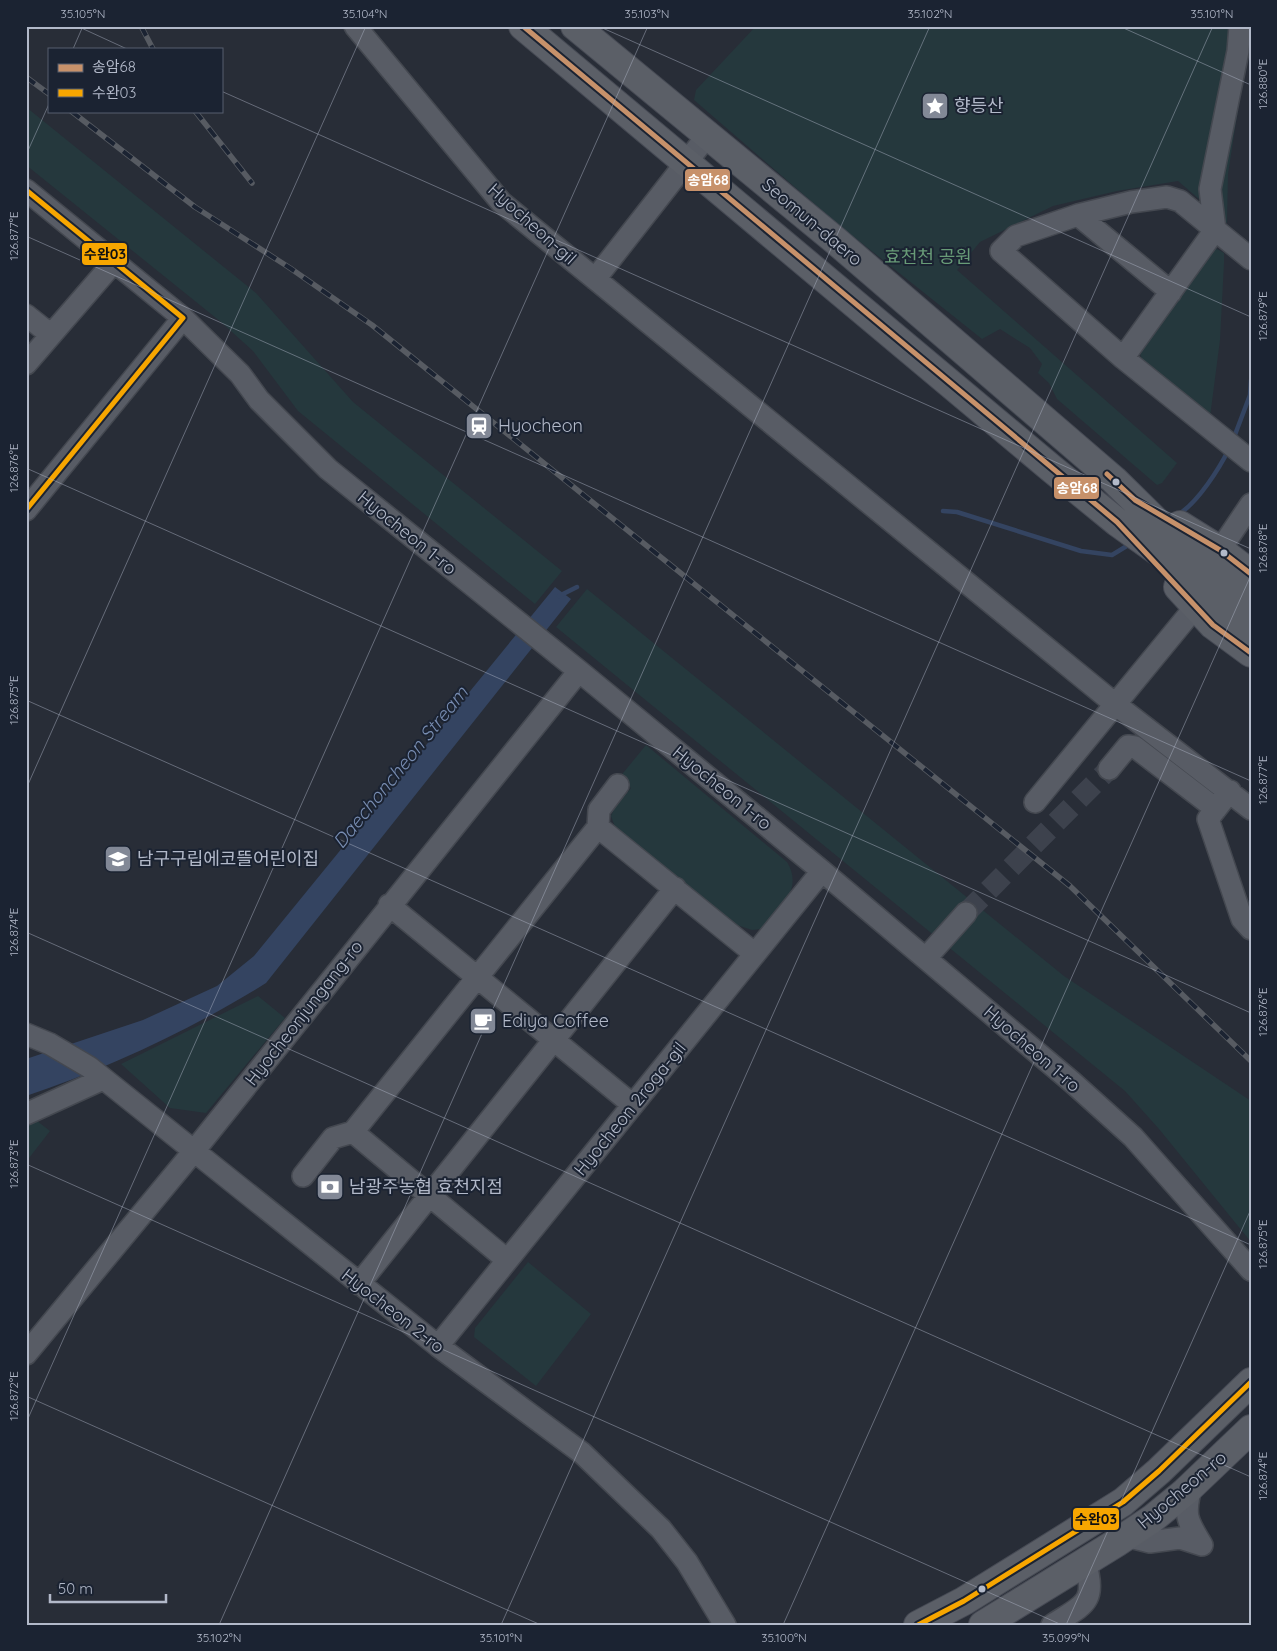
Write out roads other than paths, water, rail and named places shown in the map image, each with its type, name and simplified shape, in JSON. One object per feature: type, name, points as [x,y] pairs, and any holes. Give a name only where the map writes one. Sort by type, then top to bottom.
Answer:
[{"type":"main road","name":"Seomun-daero","points":[[523,26],[1117,522],[1166,544]]},
{"type":"main road","name":"Seomun-daero","points":[[575,26],[844,247],[1077,448],[1135,500],[1166,544]]},
{"type":"main road","points":[[1166,544],[1220,550],[1251,574]]},
{"type":"main road","points":[[1166,544],[1251,601]]},
{"type":"main road","points":[[1166,544],[1196,606],[1213,625],[1251,653]]},
{"type":"main road","points":[[1166,544],[1251,627]]},
{"type":"main road","name":"Hyocheon-ro","points":[[918,1625],[964,1601],[1123,1502],[1160,1471],[1251,1382]]},
{"type":"main road","name":"Hyocheon-ro","points":[[983,1625],[1152,1519],[1192,1485],[1251,1429]]},
{"type":"street","name":"Hyocheon-gil","points":[[355,26],[501,202],[1115,704],[1251,809]]},
{"type":"street","points":[[1124,358],[1215,230],[1210,189],[1238,51],[1240,26]]},
{"type":"street","points":[[595,279],[707,136]]},
{"type":"street","name":"Hyocheon 1-ro","points":[[26,190],[183,318],[240,374],[259,400],[328,469],[580,671],[822,871],[1072,1082],[1133,1137],[1251,1270]]},
{"type":"street","points":[[1243,253],[1180,201],[1167,197],[1131,202],[1078,215],[1016,236],[1001,251],[1124,358],[1248,458]]},
{"type":"street","points":[[1078,215],[1171,292]]},
{"type":"street","points":[[26,364],[115,261]]},
{"type":"street","points":[[26,315],[51,335]]},
{"type":"street","points":[[26,510],[183,318]]},
{"type":"street","points":[[1220,550],[1251,504]]},
{"type":"street","points":[[1035,802],[1196,606]]},
{"type":"street","name":"Hyocheonjungang-ro","points":[[26,1354],[194,1151],[389,905],[580,671]]},
{"type":"street","points":[[1108,769],[1128,746],[1135,747],[1216,809]]},
{"type":"street","points":[[303,1176],[333,1138],[353,1132],[598,827],[599,810],[618,785]]},
{"type":"street","points":[[1230,792],[1208,819],[1242,919],[1251,929]]},
{"type":"street","points":[[598,827],[755,954]]},
{"type":"street","name":"Hyocheon 2roga-gil","points":[[438,1346],[822,871]]},
{"type":"street","points":[[359,1284],[675,888]]},
{"type":"street","points":[[389,905],[633,1105]]},
{"type":"street","points":[[926,958],[966,913]]},
{"type":"street","name":"Hyocheon 2-ro","points":[[26,1034],[70,1055],[103,1079],[438,1346],[582,1453],[626,1493],[672,1542],[725,1625]]},
{"type":"street","points":[[26,1114],[103,1079]]},
{"type":"street","points":[[353,1132],[507,1260]]},
{"type":"street","points":[[1126,1536],[1150,1542],[1180,1538],[1202,1546],[1187,1518],[1187,1502],[1192,1485]]},
{"type":"street","points":[[1052,1625],[1080,1606],[1088,1598],[1091,1584],[1085,1562]]},
{"type":"water","points":[[555,587],[571,599],[266,983],[210,1016],[149,1046],[88,1073],[26,1096],[26,1059],[143,1020],[217,986],[254,956]]},
{"type":"waterway","points":[[1233,440],[1250,395],[1251,380]]},
{"type":"waterway","points":[[1179,514],[1201,493],[1220,466],[1229,449]]},
{"type":"waterway","points":[[943,511],[957,512],[1081,551],[1112,555],[1130,544]]},
{"type":"waterway","points":[[559,596],[577,587]]},
{"type":"tunnel","points":[[966,913],[1109,769]]},
{"type":"railway","points":[[141,26],[152,48]]},
{"type":"railway","points":[[26,77],[48,93]]},
{"type":"railway","points":[[72,112],[195,207],[290,268],[372,325],[1070,886],[1251,1061]]},
{"type":"railway","points":[[196,112],[252,183]]},
{"type":"place","name":"향등산","points":[[935,106]]},
{"type":"place","name":"Hyocheon","points":[[479,426]]},
{"type":"place","name":"남구구립에코뜰어린이집","points":[[118,859]]},
{"type":"place","name":"Ediya Coffee","points":[[483,1021]]},
{"type":"place","name":"남광주농협 효천지점","points":[[330,1187]]},
{"type":"park label","name":"효천천 공원","points":[[928,257]]},
{"type":"water label","name":"Daechoncheon Stream","points":[[400,767]]}]
